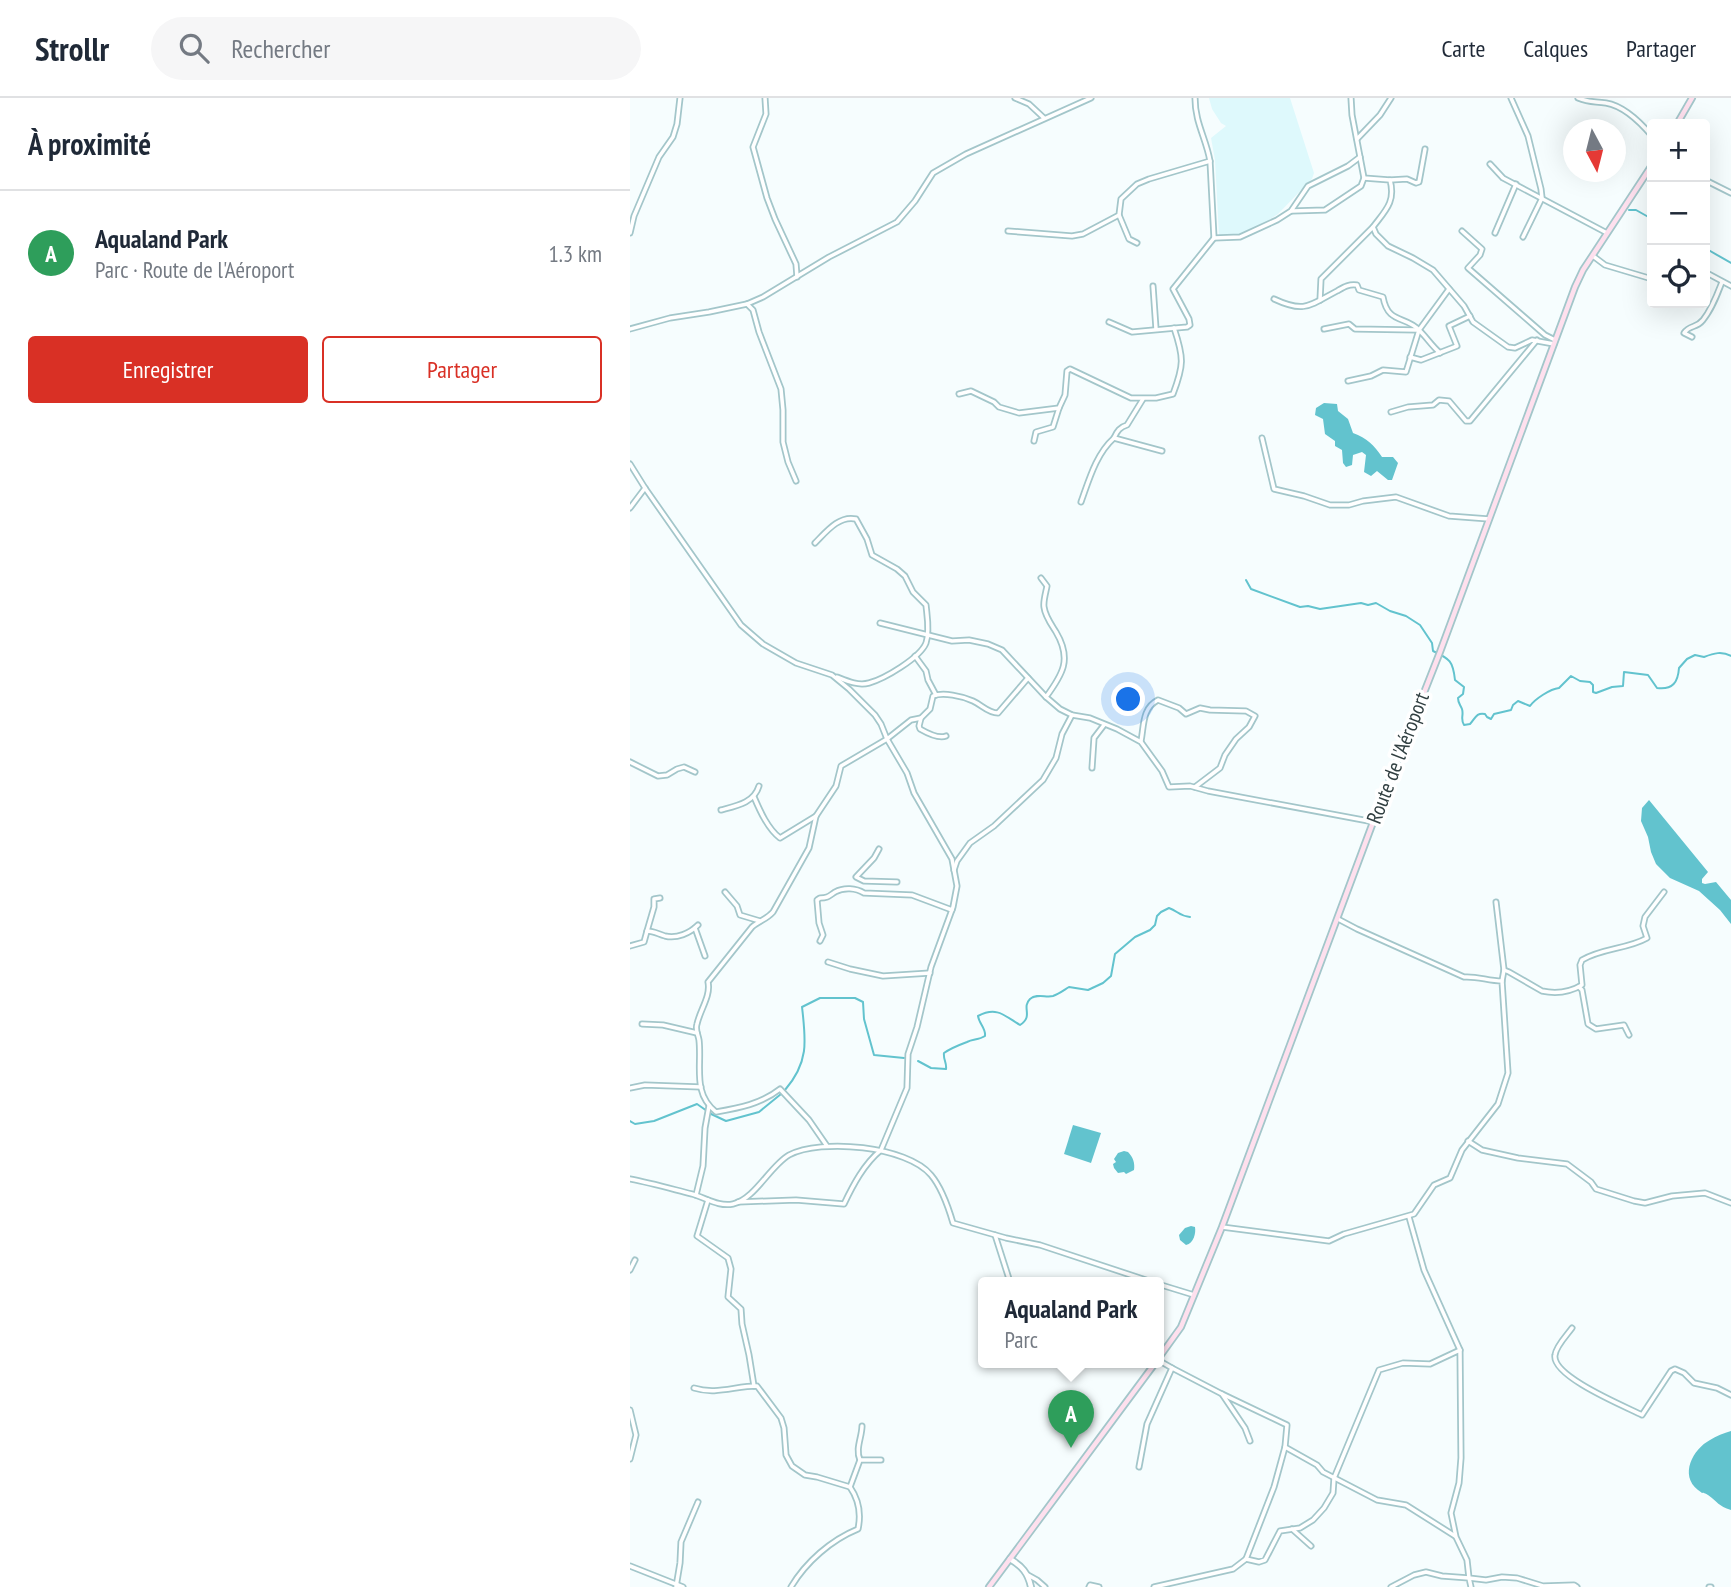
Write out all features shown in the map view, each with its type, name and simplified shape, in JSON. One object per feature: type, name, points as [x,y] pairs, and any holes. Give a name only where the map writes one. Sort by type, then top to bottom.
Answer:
[{"type":"main road","points":[[1680,119],[1692,98]]},
{"type":"main road","name":"Route de l'Aéroport","points":[[1164,1350],[1181,1327],[1222,1227],[1340,920],[1374,822],[1575,287],[1592,256],[1647,173]]},
{"type":"main road","name":"Route de l'Aéroport","points":[[989,1587],[1151,1368]]},
{"type":"street","points":[[630,233],[634,216],[655,165],[673,137],[680,98]]},
{"type":"street","points":[[765,98],[766,114],[753,147],[767,198],[796,264],[797,277]]},
{"type":"street","points":[[1015,98],[1029,104],[1044,118]]},
{"type":"street","points":[[630,329],[670,318],[747,304],[763,297],[829,257],[897,222],[933,173],[966,154],[1091,98]]},
{"type":"street","points":[[1109,322],[1132,332],[1190,325],[1182,304],[1173,292],[1174,286],[1214,238],[1210,160],[1199,129],[1195,98]]},
{"type":"street","points":[[1291,211],[1325,210],[1361,186],[1364,178],[1351,98]]},
{"type":"street","points":[[1357,139],[1380,115],[1391,98]]},
{"type":"street","points":[[1511,98],[1528,136],[1542,198],[1523,237]]},
{"type":"street","points":[[1578,98],[1592,103],[1615,105],[1647,131]]},
{"type":"street","points":[[1364,178],[1407,179],[1419,182],[1425,149]]},
{"type":"street","points":[[1214,238],[1240,237],[1277,220],[1291,211],[1308,186],[1360,158]]},
{"type":"street","points":[[1137,243],[1129,239],[1119,215],[1121,199],[1138,184],[1149,179],[1210,160]]},
{"type":"street","points":[[1490,164],[1503,178],[1607,233]]},
{"type":"street","points":[[1320,300],[1321,279],[1373,227],[1391,202],[1390,180]]},
{"type":"street","points":[[1709,182],[1731,193]]},
{"type":"street","points":[[1495,233],[1516,184]]},
{"type":"street","points":[[1009,231],[1072,236],[1083,234],[1119,215]]},
{"type":"street","points":[[1373,227],[1388,246],[1433,270],[1464,306],[1473,322],[1508,348],[1537,340],[1554,342]]},
{"type":"street","points":[[1462,232],[1482,249],[1468,268],[1554,342]]},
{"type":"street","points":[[1592,256],[1605,265],[1647,278]]},
{"type":"street","points":[[1710,274],[1731,286]]},
{"type":"street","points":[[1692,337],[1684,333],[1685,330],[1702,322],[1723,282]]},
{"type":"street","points":[[1274,299],[1292,307],[1307,307],[1349,284],[1357,285],[1359,290],[1383,297],[1389,314],[1419,330],[1440,353]]},
{"type":"street","points":[[1153,286],[1156,329]]},
{"type":"street","points":[[1348,381],[1371,376],[1383,370],[1406,373],[1419,330],[1449,289]]},
{"type":"street","points":[[747,304],[753,310],[781,389],[783,442],[796,481]]},
{"type":"street","points":[[1410,357],[1421,360],[1457,346],[1449,326],[1470,316]]},
{"type":"street","points":[[1324,329],[1349,324],[1355,329],[1419,330]]},
{"type":"street","points":[[1034,441],[1036,432],[1053,427],[1065,395],[1067,371],[1070,369],[1131,398],[1143,399],[1173,394],[1182,366],[1174,328]]},
{"type":"street","points":[[1391,412],[1408,407],[1433,405],[1439,400],[1449,401],[1466,421],[1470,421],[1537,340]]},
{"type":"street","points":[[959,394],[971,391],[999,407],[1019,413],[1059,408]]},
{"type":"street","points":[[1081,502],[1105,446],[1122,426],[1127,425],[1143,399]]},
{"type":"street","points":[[1114,438],[1162,451]]},
{"type":"street","points":[[1262,438],[1273,489],[1330,505],[1349,505],[1396,497],[1449,516],[1489,519]]},
{"type":"street","points":[[630,464],[741,625],[763,643],[796,663],[852,683],[867,683],[915,656],[922,649],[927,636],[926,604],[913,592],[905,576],[872,555],[856,519],[850,517],[838,522],[815,543]]},
{"type":"street","points":[[630,508],[645,488]]},
{"type":"street","points":[[1041,578],[1047,586],[1043,605],[1060,639],[1065,662],[1058,680],[1046,697]]},
{"type":"street","points":[[880,623],[952,641],[969,640],[988,644],[1002,650],[1060,709],[1072,715],[1090,718],[1141,741],[1168,787],[1193,786],[1374,822]]},
{"type":"street","points":[[915,656],[926,671],[936,695],[973,701],[992,713],[998,713],[1028,678]]},
{"type":"street","points":[[738,1202],[796,1200],[844,1204],[873,1156],[881,1150],[907,1088],[908,1054],[957,886],[952,859],[914,793],[907,773],[881,724],[849,689],[832,675]]},
{"type":"street","points":[[936,695],[933,696],[930,709],[921,718],[919,726],[936,736],[946,736]]},
{"type":"street","points":[[1141,741],[1148,708],[1158,700],[1179,708],[1186,714],[1200,708],[1246,711],[1255,716],[1225,755],[1220,768],[1193,786]]},
{"type":"street","points":[[954,871],[957,861],[970,843],[994,826],[1043,780],[1056,758],[1062,734],[1072,715]]},
{"type":"street","points":[[827,1146],[810,1120],[780,1089],[772,1096],[746,1106],[716,1112],[709,1106],[698,1071],[699,1038],[696,1027],[709,990],[708,982],[752,927],[769,918],[809,848],[816,817],[836,786],[841,766],[887,739],[911,720],[921,718]]},
{"type":"street","points":[[1092,768],[1094,738],[1104,725]]},
{"type":"street","points":[[630,762],[658,776],[684,767],[695,772]]},
{"type":"street","points":[[721,810],[754,797],[759,786]]},
{"type":"street","points":[[754,797],[767,822],[780,838],[816,817]]},
{"type":"street","points":[[879,849],[856,877],[864,881],[897,882]]},
{"type":"street","points":[[858,890],[864,881]]},
{"type":"street","points":[[820,941],[823,935],[817,900],[840,891],[851,889],[912,895],[952,910]]},
{"type":"street","points":[[1504,970],[1542,991],[1565,992],[1578,987],[1582,985],[1582,960],[1647,938],[1643,926],[1646,916],[1664,891]]},
{"type":"street","points":[[725,892],[737,906],[740,915],[760,921]]},
{"type":"street","points":[[630,946],[644,942],[654,899],[660,898]]},
{"type":"street","points":[[1222,1227],[1329,1241],[1383,1222],[1409,1217],[1434,1185],[1450,1178],[1462,1150],[1498,1104],[1508,1073],[1502,981],[1504,970],[1496,902]]},
{"type":"street","points":[[1340,920],[1464,977],[1475,976],[1502,981]]},
{"type":"street","points":[[647,931],[676,937],[697,927],[705,956]]},
{"type":"street","points":[[828,962],[883,976],[930,973]]},
{"type":"street","points":[[1578,987],[1582,990],[1588,1024],[1596,1029],[1624,1026],[1629,1035]]},
{"type":"street","points":[[642,1024],[663,1025],[697,1033]]},
{"type":"street","points":[[630,1088],[654,1085],[701,1087]]},
{"type":"street","points":[[696,1195],[703,1166],[709,1106]]},
{"type":"street","points":[[1468,1141],[1482,1150],[1567,1164],[1596,1189],[1634,1201],[1645,1203],[1672,1196],[1705,1193],[1731,1203]]},
{"type":"street","points":[[630,1179],[723,1204],[732,1204],[749,1195],[786,1157],[808,1149],[827,1146],[881,1150],[919,1164],[931,1175],[947,1202],[953,1223],[1040,1245],[1137,1277]]},
{"type":"street","points":[[708,1200],[697,1236],[728,1258],[731,1269],[728,1297],[741,1309],[754,1386]]},
{"type":"street","points":[[1409,1217],[1424,1270],[1460,1350],[1461,1458],[1459,1483],[1451,1513],[1456,1537],[1467,1560],[1471,1587]]},
{"type":"street","points":[[995,1235],[1008,1277]]},
{"type":"street","points":[[630,1270],[635,1260]]},
{"type":"street","points":[[1164,1286],[1194,1296]]},
{"type":"street","points":[[1572,1328],[1555,1354],[1556,1363],[1563,1372],[1577,1383],[1642,1415],[1675,1369],[1684,1373],[1694,1383],[1717,1388],[1731,1395]]},
{"type":"street","points":[[1246,1559],[1259,1562],[1265,1560],[1280,1531],[1300,1528],[1313,1520],[1324,1508],[1333,1493],[1334,1478],[1379,1370],[1403,1363],[1430,1364],[1460,1350]]},
{"type":"street","points":[[1154,1587],[1233,1569],[1246,1559],[1274,1487],[1285,1447],[1287,1425],[1164,1365]]},
{"type":"street","points":[[1139,1467],[1147,1424],[1172,1368]]},
{"type":"street","points":[[694,1388],[717,1392],[757,1386],[781,1418],[786,1455],[792,1466],[805,1475],[850,1487],[856,1498],[860,1516],[858,1530],[849,1533],[813,1558],[802,1569],[791,1587]]},
{"type":"street","points":[[1222,1394],[1245,1428],[1250,1441]]},
{"type":"street","points":[[630,1410],[636,1435],[630,1459]]},
{"type":"street","points":[[850,1487],[860,1460],[858,1444],[862,1437],[862,1426]]},
{"type":"street","points":[[1285,1447],[1317,1465],[1323,1472],[1377,1500],[1406,1505],[1456,1537]]},
{"type":"street","points":[[860,1460],[881,1460]]},
{"type":"street","points":[[676,1586],[681,1542],[698,1502]]},
{"type":"street","points":[[1292,1529],[1311,1546]]},
{"type":"street","points":[[1017,1548],[1018,1564]]},
{"type":"street","points":[[1010,1559],[1045,1587]]},
{"type":"street","points":[[630,1566],[683,1587]]},
{"type":"street","points":[[630,1573],[639,1569]]},
{"type":"street","points":[[1391,1587],[1426,1572],[1486,1580],[1517,1578],[1543,1586],[1577,1587]]},
{"type":"street","points":[[1028,1575],[1031,1587]]},
{"type":"street","points":[[1089,1587],[1099,1587]]},
{"type":"shaded area","points":[[1209,98],[1290,98],[1314,173],[1312,179],[1278,214],[1246,235],[1219,236],[1215,160],[1211,138],[1226,126],[1212,109]]},
{"type":"water","points":[[1324,403],[1337,404],[1338,411],[1348,419],[1353,433],[1370,442],[1382,457],[1393,457],[1398,463],[1392,480],[1377,471],[1371,476],[1364,472],[1366,455],[1362,452],[1353,455],[1352,465],[1346,467],[1342,450],[1325,434],[1323,419],[1315,415],[1316,408]]},
{"type":"water","points":[[1649,800],[1708,872],[1702,883],[1716,882],[1731,900],[1731,924],[1699,891],[1670,878],[1656,864],[1641,821],[1642,808]]},
{"type":"water","points":[[1073,1125],[1101,1133],[1091,1163],[1064,1154]]},
{"type":"water","points":[[1124,1151],[1130,1154],[1134,1165],[1134,1170],[1126,1174],[1118,1173],[1113,1164],[1118,1153]]},
{"type":"water","points":[[1191,1226],[1195,1227],[1195,1235],[1186,1245],[1179,1235]]},
{"type":"water","points":[[1731,1431],[1731,1510],[1698,1490],[1692,1484],[1689,1470],[1694,1456],[1704,1444]]},
{"type":"waterway","points":[[1629,210],[1636,210],[1647,216]]},
{"type":"waterway","points":[[1710,251],[1731,263]]},
{"type":"waterway","points":[[1246,580],[1251,589],[1300,607],[1320,609],[1376,603],[1420,625],[1432,643],[1433,651],[1450,661],[1455,680],[1464,687],[1463,694],[1458,698],[1464,725],[1470,724],[1480,714],[1491,719],[1494,714],[1511,710],[1518,701],[1530,706],[1551,690],[1559,688],[1571,676],[1590,682],[1593,692],[1596,693],[1623,686],[1624,672],[1648,675],[1657,688],[1667,688],[1674,684],[1679,668],[1687,659],[1695,655],[1704,657],[1721,653],[1731,656]]},
{"type":"waterway","points":[[918,1061],[931,1068],[946,1069],[944,1053],[985,1036],[978,1016],[996,1012],[1020,1025],[1026,1018],[1028,1002],[1033,997],[1053,996],[1069,987],[1088,990],[1103,983],[1111,976],[1115,954],[1135,937],[1150,930],[1161,912],[1169,908],[1190,917]]},
{"type":"waterway","points":[[785,1090],[798,1070],[804,1051],[802,1007],[820,998],[855,998],[863,1002],[864,1019],[874,1055],[904,1058]]},
{"type":"waterway","points":[[709,1113],[726,1121],[759,1112],[781,1094]]},
{"type":"waterway","points":[[630,1121],[635,1124],[654,1121],[697,1104],[707,1111]]},
{"type":"place","name":"Aqualand Park","points":[[1071,1448]]}]
